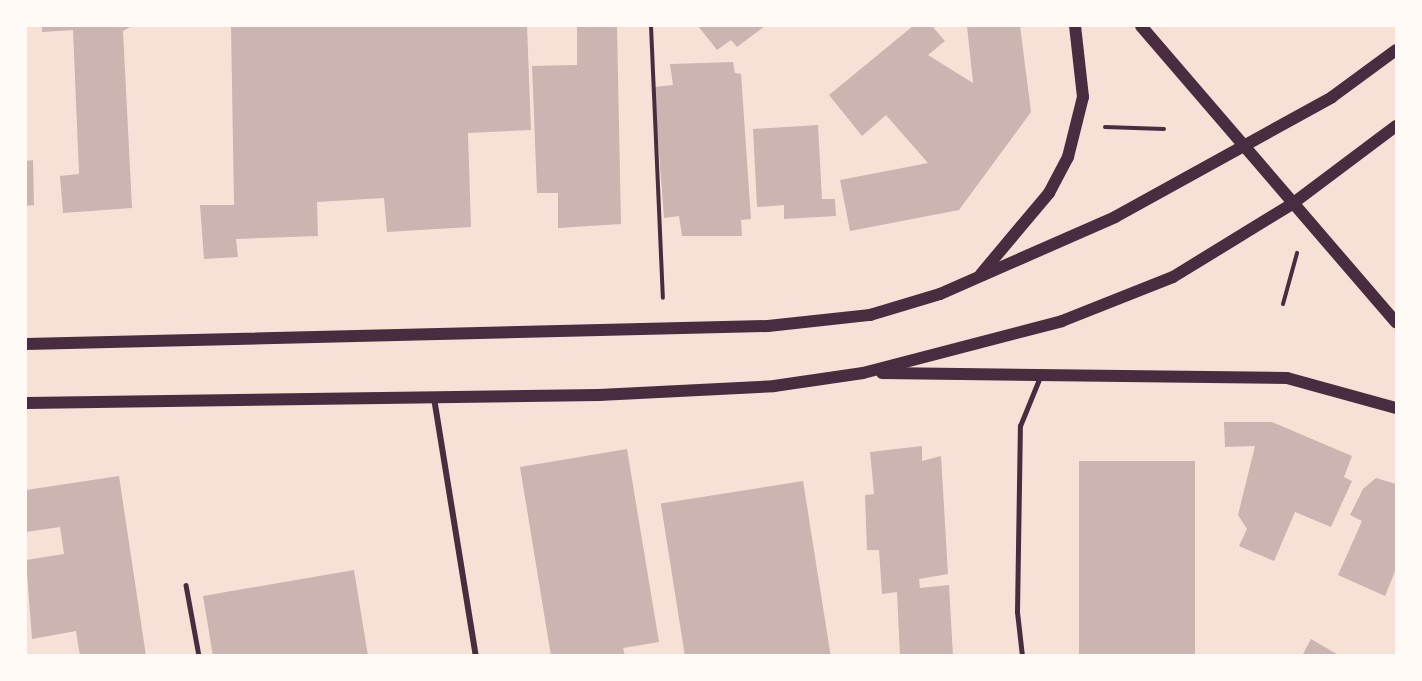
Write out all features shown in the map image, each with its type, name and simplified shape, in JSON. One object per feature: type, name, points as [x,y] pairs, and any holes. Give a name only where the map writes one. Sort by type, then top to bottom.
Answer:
[{"type":"main road","points":[[976,279],[1049,193],[1076,127],[1083,97],[1076,26]]},
{"type":"main road","points":[[1142,26],[1292,204],[1396,322]]},
{"type":"main road","points":[[26,344],[768,326],[870,315],[976,279],[1115,218],[1332,97],[1396,50]]},
{"type":"main road","points":[[26,403],[434,398],[774,387],[863,373],[1062,321],[1173,277],[1292,204],[1396,126]]},
{"type":"main road","points":[[863,373],[1287,378],[1396,408]]},
{"type":"street","points":[[434,398],[476,656]]},
{"type":"lane","points":[[1022,656],[1017,612],[1020,426],[1041,375]]},
{"type":"lane","points":[[186,585],[199,656]]},
{"type":"path","points":[[651,26],[665,328]]},
{"type":"path","points":[[1076,127],[1164,129]]},
{"type":"path","points":[[1283,304],[1300,244]]},
{"type":"building","points":[[42,26],[132,26],[123,31],[132,208],[63,213],[60,176],[79,174],[73,30],[42,32]]},
{"type":"building","points":[[231,26],[527,26],[531,130],[468,133],[471,227],[387,232],[384,198],[317,202],[318,236],[236,239],[238,257],[204,259],[200,205],[234,205]]},
{"type":"building","points":[[577,26],[617,26],[621,224],[558,228],[558,193],[537,193],[532,66],[577,65]]},
{"type":"building","points":[[698,26],[765,26],[737,47],[731,40],[717,50]]},
{"type":"building","points":[[913,26],[932,26],[945,41],[928,55],[973,83],[967,26],[1020,26],[1031,112],[959,210],[850,231],[840,180],[928,163],[886,115],[862,136],[829,95]]},
{"type":"building","points":[[733,62],[735,73],[741,74],[751,219],[741,220],[742,236],[682,236],[679,216],[664,218],[654,87],[673,85],[670,64]]},
{"type":"building","points":[[818,125],[822,199],[835,199],[836,216],[784,219],[784,205],[757,207],[753,129]]},
{"type":"building","points":[[33,160],[34,205],[26,206],[26,161]]},
{"type":"building","points":[[1224,422],[1272,422],[1352,456],[1344,477],[1352,481],[1331,527],[1295,512],[1274,561],[1239,546],[1247,529],[1238,515],[1255,446],[1225,447]]},
{"type":"building","points":[[922,446],[922,461],[941,456],[948,574],[919,579],[920,588],[949,585],[953,656],[900,656],[897,592],[882,594],[879,550],[867,550],[865,495],[874,494],[870,452]]},
{"type":"building","points":[[627,449],[659,642],[623,648],[625,656],[551,656],[520,467]]},
{"type":"building","points":[[1079,461],[1195,461],[1195,656],[1079,656]]},
{"type":"building","points":[[119,476],[146,656],[80,656],[76,631],[32,639],[26,560],[64,554],[60,527],[26,532],[26,490]]},
{"type":"building","points":[[1376,478],[1396,484],[1396,569],[1385,596],[1338,575],[1362,521],[1350,515],[1363,489]]},
{"type":"building","points":[[803,481],[831,656],[685,656],[661,504]]},
{"type":"building","points":[[354,570],[368,656],[213,656],[203,596]]},
{"type":"building","points":[[1311,639],[1340,656],[1302,656]]}]
